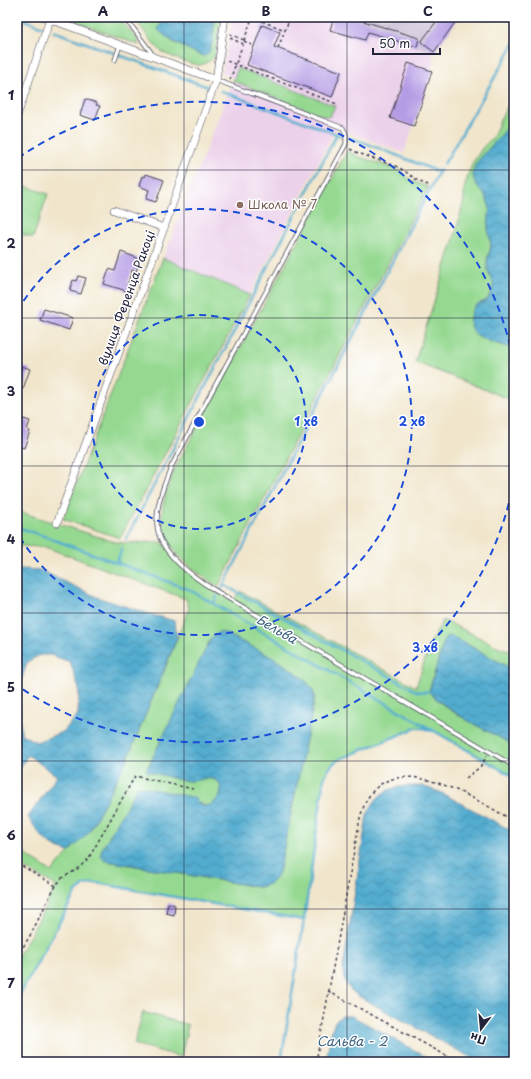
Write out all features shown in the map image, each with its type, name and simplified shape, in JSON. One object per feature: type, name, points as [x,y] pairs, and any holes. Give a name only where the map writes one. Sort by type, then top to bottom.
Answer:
[{"type":"street","name":"вулиця Ференца Ракоці","points":[[57,523],[216,80],[225,17]]},
{"type":"street","points":[[17,116],[47,18],[216,80]]},
{"type":"street","points":[[114,210],[164,228]]},
{"type":"lane","points":[[122,17],[140,37],[154,57]]},
{"type":"lane","points":[[115,60],[120,45]]},
{"type":"lane","points":[[216,80],[343,128],[346,134],[346,144],[171,467],[159,505],[157,525],[162,542],[173,558],[192,575],[211,588],[514,766]]},
{"type":"path","points":[[228,84],[252,17],[285,30]]},
{"type":"path","points":[[278,48],[289,20]]},
{"type":"path","points":[[227,33],[254,46]]},
{"type":"path","points":[[219,58],[337,104]]},
{"type":"path","points":[[346,144],[354,152],[398,167],[418,181],[428,184]]},
{"type":"path","points":[[466,778],[482,765],[486,757]]},
{"type":"path","points":[[17,957],[56,886],[62,878],[76,870],[90,856],[135,776],[193,789]]},
{"type":"path","points":[[316,1062],[360,818],[364,805],[369,796],[385,781],[396,778],[426,779],[459,791],[514,822]]},
{"type":"path","points":[[17,863],[56,886]]},
{"type":"path","points":[[328,991],[458,1062]]},
{"type":"shaded area","name":"Школа № 7","points":[[233,17],[318,17],[434,52],[432,71],[404,153],[336,128],[250,295],[163,258],[234,78],[222,73]]},
{"type":"shaded area","points":[[318,17],[459,17],[434,52]]},
{"type":"green space","points":[[63,17],[117,17],[136,37],[139,45]]},
{"type":"green space","points":[[133,17],[193,17],[192,22],[186,21],[167,37],[173,42],[200,55],[209,52],[215,17],[221,17],[215,56],[203,64],[196,65],[168,55],[158,48]]},
{"type":"green space","points":[[238,68],[335,106],[330,116],[326,117],[233,81]]},
{"type":"green space","points":[[514,94],[514,122],[510,125],[476,183],[490,206],[488,227],[491,247],[487,264],[494,285],[486,301],[476,305],[471,313],[477,335],[514,349],[514,401],[415,362],[456,232],[464,199],[464,189],[469,172],[473,162],[483,147],[493,137]]},
{"type":"green space","points":[[347,151],[402,172],[412,181],[428,187],[218,587],[182,559],[168,542],[162,521],[165,495],[174,470]]},
{"type":"green space","points":[[25,186],[48,194],[33,238],[17,232],[17,209]]},
{"type":"green space","points":[[163,258],[250,295],[120,538],[63,519]]},
{"type":"green space","points":[[17,511],[115,542],[162,542],[182,566],[233,601],[240,591],[416,687],[430,644],[443,620],[499,647],[514,652],[514,670],[453,637],[445,638],[429,691],[441,703],[458,715],[514,744],[514,777],[438,733],[422,728],[416,728],[340,759],[331,765],[324,779],[304,920],[96,883],[85,885],[76,892],[17,1000],[17,957],[56,886],[17,863],[17,849],[52,872],[89,832],[127,760],[189,608],[186,599],[45,547],[17,546]],"holes":[[[225,633],[287,666],[307,683],[314,695],[279,872],[270,882],[258,887],[103,860],[196,798],[196,800],[203,805],[210,805],[216,802],[220,796],[221,789],[219,784],[214,780],[204,779],[203,656],[211,638]]]},
{"type":"green space","points":[[143,1012],[188,1025],[181,1057],[134,1044]]},
{"type":"water","points":[[193,17],[215,17],[210,49],[204,56],[172,41],[158,29],[164,22],[178,20],[192,22]]},
{"type":"water","points":[[514,122],[514,189],[511,189],[510,194],[514,206],[514,349],[490,342],[478,336],[471,328],[470,315],[475,306],[488,299],[493,288],[493,281],[487,265],[491,247],[488,226],[490,208],[487,199],[474,180],[474,169],[477,162]]},
{"type":"water","points":[[21,569],[40,570],[99,598],[175,621],[177,638],[127,760],[89,832],[69,852],[54,846],[44,839],[28,817],[57,776],[28,755],[17,772],[17,576]],"holes":[[[40,655],[51,655],[70,662],[79,689],[78,714],[64,731],[36,742],[21,734],[19,691],[27,662]]]},
{"type":"water","points":[[219,632],[225,633],[287,666],[307,683],[314,695],[279,872],[271,882],[265,886],[258,887],[107,861],[103,859],[101,855],[102,849],[138,786],[196,798],[200,805],[203,806],[214,803],[219,798],[221,787],[217,781],[213,779],[208,778],[192,781],[146,771],[211,638]]},
{"type":"water","points":[[447,636],[453,637],[514,670],[514,744],[458,715],[430,693],[430,688],[445,638]]},
{"type":"water","points":[[422,786],[440,792],[514,832],[514,1062],[479,1062],[358,996],[348,987],[345,980],[343,968],[367,815],[379,796],[393,788]]},
{"type":"water","name":"Сальва - 2","points":[[342,1016],[352,1016],[436,1062],[326,1062],[330,1037],[335,1021]]},
{"type":"building","points":[[334,17],[350,17],[419,38],[417,47],[368,32],[365,40],[330,30]]},
{"type":"building","points":[[437,17],[459,17],[434,52],[421,42],[436,22]]},
{"type":"building","points":[[262,25],[280,32],[274,47],[341,72],[332,97],[247,65]]},
{"type":"building","points":[[408,63],[432,71],[414,126],[390,118]]},
{"type":"building","points":[[85,99],[97,103],[96,105],[100,106],[95,120],[80,115]]},
{"type":"building","points":[[146,174],[164,180],[156,202],[146,199],[149,190],[139,186],[142,176],[145,177]]},
{"type":"building","points":[[121,252],[140,259],[136,272],[132,270],[128,283],[132,285],[130,292],[104,284],[109,269],[115,271]]},
{"type":"building","points":[[78,276],[86,278],[81,294],[70,291],[73,280],[76,281]]},
{"type":"building","points":[[44,309],[73,318],[69,330],[40,320]]},
{"type":"building","points":[[22,366],[30,369],[23,389],[17,387],[17,371],[20,372]]},
{"type":"building","points":[[17,417],[30,421],[27,430],[30,431],[24,448],[17,446]]},
{"type":"building","points":[[168,903],[175,905],[174,915],[166,913]]},
{"type":"waterway","points":[[17,17],[43,27]]},
{"type":"waterway","points":[[53,31],[114,53]]},
{"type":"waterway","points":[[444,164],[514,44]]},
{"type":"waterway","points":[[119,55],[208,87]]},
{"type":"waterway","points":[[221,91],[342,136]]},
{"type":"waterway","points":[[126,539],[337,134]]},
{"type":"waterway","points":[[350,138],[439,172]]},
{"type":"waterway","points":[[221,590],[440,170]]},
{"type":"waterway","name":"Бельва","points":[[17,527],[188,589],[514,777]]},
{"type":"waterway","points":[[117,562],[122,548]]},
{"type":"waterway","points":[[224,585],[416,691],[429,691]]},
{"type":"waterway","points":[[214,603],[217,596]]},
{"type":"waterway","points":[[281,1062],[326,773],[332,765],[340,759],[416,728],[424,728],[432,731]]},
{"type":"waterway","points":[[17,1000],[76,892],[85,885],[96,883],[304,920]]},
{"type":"place","name":"Школа № 7","points":[[240,205]]}]
